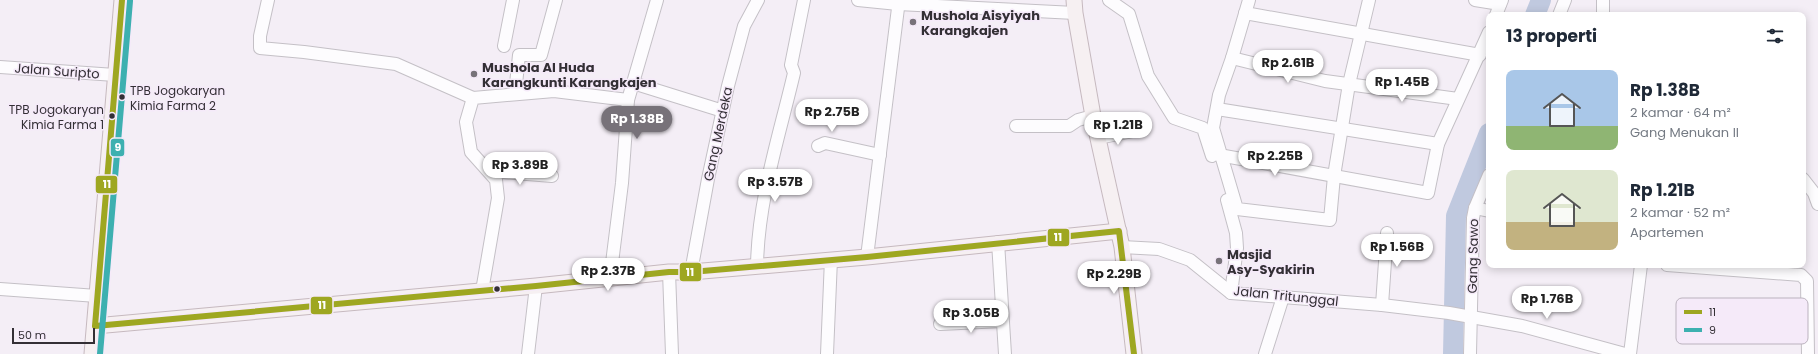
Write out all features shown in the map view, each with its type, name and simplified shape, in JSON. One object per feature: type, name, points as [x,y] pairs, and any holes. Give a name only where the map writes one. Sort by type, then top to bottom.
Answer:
[{"type":"main road","points":[[92,354],[115,74],[119,0]]},
{"type":"main road","points":[[1074,7],[1093,116],[1122,247],[1134,354]]},
{"type":"main road","points":[[95,326],[536,286],[669,272],[691,272],[867,257],[998,242],[1119,231]]},
{"type":"street","points":[[268,0],[260,36],[260,48],[396,64],[473,98],[554,91],[628,100]]},
{"type":"street","points":[[504,46],[513,0]]},
{"type":"street","points":[[515,94],[519,55],[541,56],[556,0]]},
{"type":"street","points":[[610,279],[622,183],[628,100],[658,0]]},
{"type":"street","name":"Gang Merdeka","points":[[691,272],[723,111],[744,26],[758,0]]},
{"type":"street","points":[[757,266],[759,229],[764,196],[794,73],[792,65],[804,0]]},
{"type":"street","points":[[858,0],[1074,7]]},
{"type":"street","points":[[1109,0],[1129,14],[1148,76],[1174,118],[1203,128],[1236,233],[1237,248],[1231,293]]},
{"type":"street","points":[[1249,0],[1232,58],[1219,95],[1213,128],[1219,155],[1237,209],[1330,220],[1334,176],[1349,84],[1369,0]]},
{"type":"street","points":[[1475,0],[1499,6]]},
{"type":"street","points":[[1560,12],[1565,0]]},
{"type":"street","points":[[1602,12],[1603,0]]},
{"type":"street","points":[[867,257],[898,2]]},
{"type":"street","points":[[1245,13],[1480,56]]},
{"type":"street","points":[[1219,155],[1428,193],[1438,144],[1458,99],[1480,56],[1486,40]]},
{"type":"street","points":[[1232,58],[1326,80],[1458,99]]},
{"type":"street","name":"Jalan Suripto","points":[[0,67],[115,74]]},
{"type":"street","points":[[633,84],[723,111]]},
{"type":"street","points":[[473,98],[466,122],[471,152],[496,180],[498,198],[482,291]]},
{"type":"street","points":[[1217,109],[1438,144]]},
{"type":"street","points":[[1016,126],[1069,126],[1078,120],[1093,116]]},
{"type":"street","points":[[1098,138],[1133,131]]},
{"type":"street","points":[[818,146],[825,143],[880,155]]},
{"type":"street","points":[[489,171],[552,176]]},
{"type":"street","name":"Gang Sawo","points":[[1470,354],[1468,316],[1475,208],[1486,181]]},
{"type":"street","points":[[1806,185],[1812,196]]},
{"type":"street","points":[[1475,208],[1486,210]]},
{"type":"street","points":[[1382,306],[1387,233]]},
{"type":"street","points":[[998,242],[1005,354]]},
{"type":"street","name":"Jalan Tritunggal","points":[[1122,247],[1159,249],[1190,260],[1231,293],[1382,306],[1468,316],[1522,326],[1625,354]]},
{"type":"street","points":[[827,354],[831,259]]},
{"type":"street","points":[[1630,354],[1641,268]]},
{"type":"street","points":[[1749,268],[1801,275],[1807,281],[1807,298]]},
{"type":"street","points":[[669,272],[672,354]]},
{"type":"street","points":[[528,354],[536,286]]},
{"type":"street","points":[[0,289],[97,296]]},
{"type":"street","points":[[1265,354],[1283,297]]},
{"type":"street","points":[[940,324],[1002,321]]},
{"type":"street","points":[[1808,344],[1808,354]]},
{"type":"waterway","points":[[1536,12],[1541,0]]},
{"type":"waterway","points":[[1453,354],[1456,216],[1486,141]]},
{"type":"transit line","name":"11","points":[[122,0],[95,326],[536,286],[669,272],[691,272],[867,257],[1119,231],[1134,354]]},
{"type":"transit line","name":"9","points":[[100,354],[130,1]]},
{"type":"place","name":"Mushola Aisyiyah Karangkajen","points":[[913,22]]},
{"type":"place","name":"Mushola Al Huda Karangkunti Karangkajen","points":[[474,74]]},
{"type":"place","name":"TPB Jogokaryan Kimia Farma 2","points":[[122,97]]},
{"type":"place","name":"TPB Jogokaryan Kimia Farma 1","points":[[112,116]]},
{"type":"place","name":"Masjid Asy-Syakirin","points":[[1219,261]]}]
